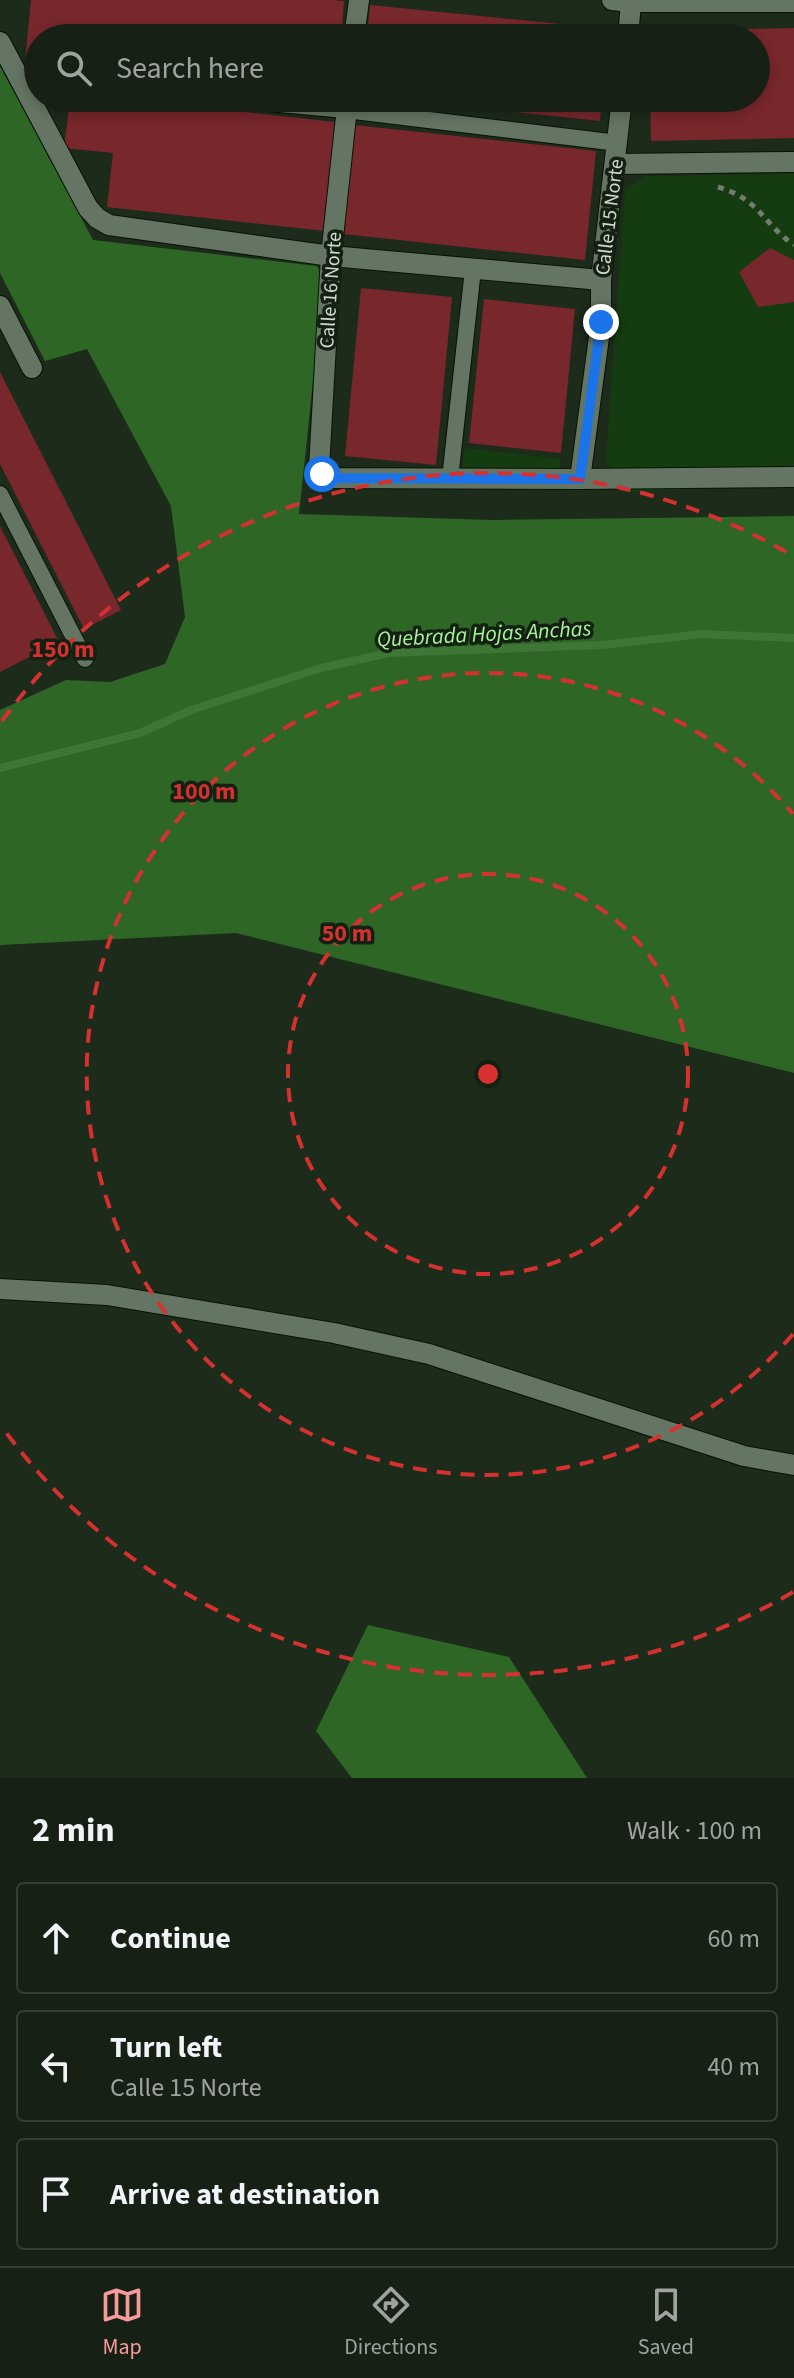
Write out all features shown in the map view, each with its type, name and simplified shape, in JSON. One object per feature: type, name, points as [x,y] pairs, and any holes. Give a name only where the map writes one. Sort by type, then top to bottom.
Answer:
[{"type":"street","points":[[356,24],[359,0]]},
{"type":"street","points":[[625,24],[621,1],[794,2]]},
{"type":"street","points":[[0,42],[24,74]]},
{"type":"street","points":[[44,112],[88,208],[109,225],[331,256],[601,280]]},
{"type":"street","name":"Calle 16 Norte","points":[[346,112],[331,256],[319,468],[329,478],[450,479]]},
{"type":"street","name":"Calle 15 Norte","points":[[580,479],[601,322],[601,280],[621,112]]},
{"type":"street","points":[[617,153],[689,163],[794,162]]},
{"type":"street","points":[[3,318],[32,368]]},
{"type":"street","points":[[450,479],[794,477]]},
{"type":"street","points":[[0,1289],[107,1295],[334,1333],[429,1354],[744,1456],[794,1465]]},
{"type":"lane","points":[[391,112],[617,153]]},
{"type":"lane","points":[[450,479],[473,269]]},
{"type":"lane","points":[[0,494],[85,659]]},
{"type":"path","points":[[689,163],[693,174],[705,185],[733,192],[755,205],[794,245]]},
{"type":"green space","points":[[0,66],[93,240],[317,266],[324,277],[299,514],[491,520],[794,516],[794,1073],[236,933],[0,945],[0,710],[66,680],[110,682],[165,664],[185,617],[171,506],[87,349],[45,361],[0,273]]},
{"type":"green space","points":[[794,174],[794,486],[621,492],[606,460],[625,191],[645,176]]},
{"type":"green space","points":[[465,448],[560,459],[560,490],[464,488],[461,471]]},
{"type":"green space","points":[[368,1625],[509,1657],[587,1778],[352,1778],[316,1731]]},
{"type":"building","points":[[31,0],[344,1],[342,24],[29,24]]},
{"type":"building","points":[[370,5],[560,24],[368,24]]},
{"type":"building","points":[[770,28],[794,28],[794,138],[651,141],[650,112],[770,112]]},
{"type":"building","points":[[68,112],[244,112],[336,122],[325,231],[107,207],[113,153],[64,148]]},
{"type":"building","points":[[516,112],[601,112],[600,121]]},
{"type":"building","points":[[354,125],[596,151],[585,260],[343,234]]},
{"type":"building","points":[[770,248],[794,260],[794,302],[758,307],[739,272]]},
{"type":"building","points":[[361,288],[452,297],[436,465],[345,456]]},
{"type":"building","points":[[484,299],[575,309],[561,453],[469,443]]},
{"type":"building","points":[[0,372],[121,610],[84,629],[0,464]]},
{"type":"building","points":[[0,526],[59,642],[0,672]]},
{"type":"waterway","name":"Quebrada Hojas Anchas","points":[[0,768],[140,733],[191,710],[321,668],[389,653],[601,645],[702,634],[794,638]]},
{"type":"route","points":[[322,474],[329,478],[580,479],[601,322]]}]
